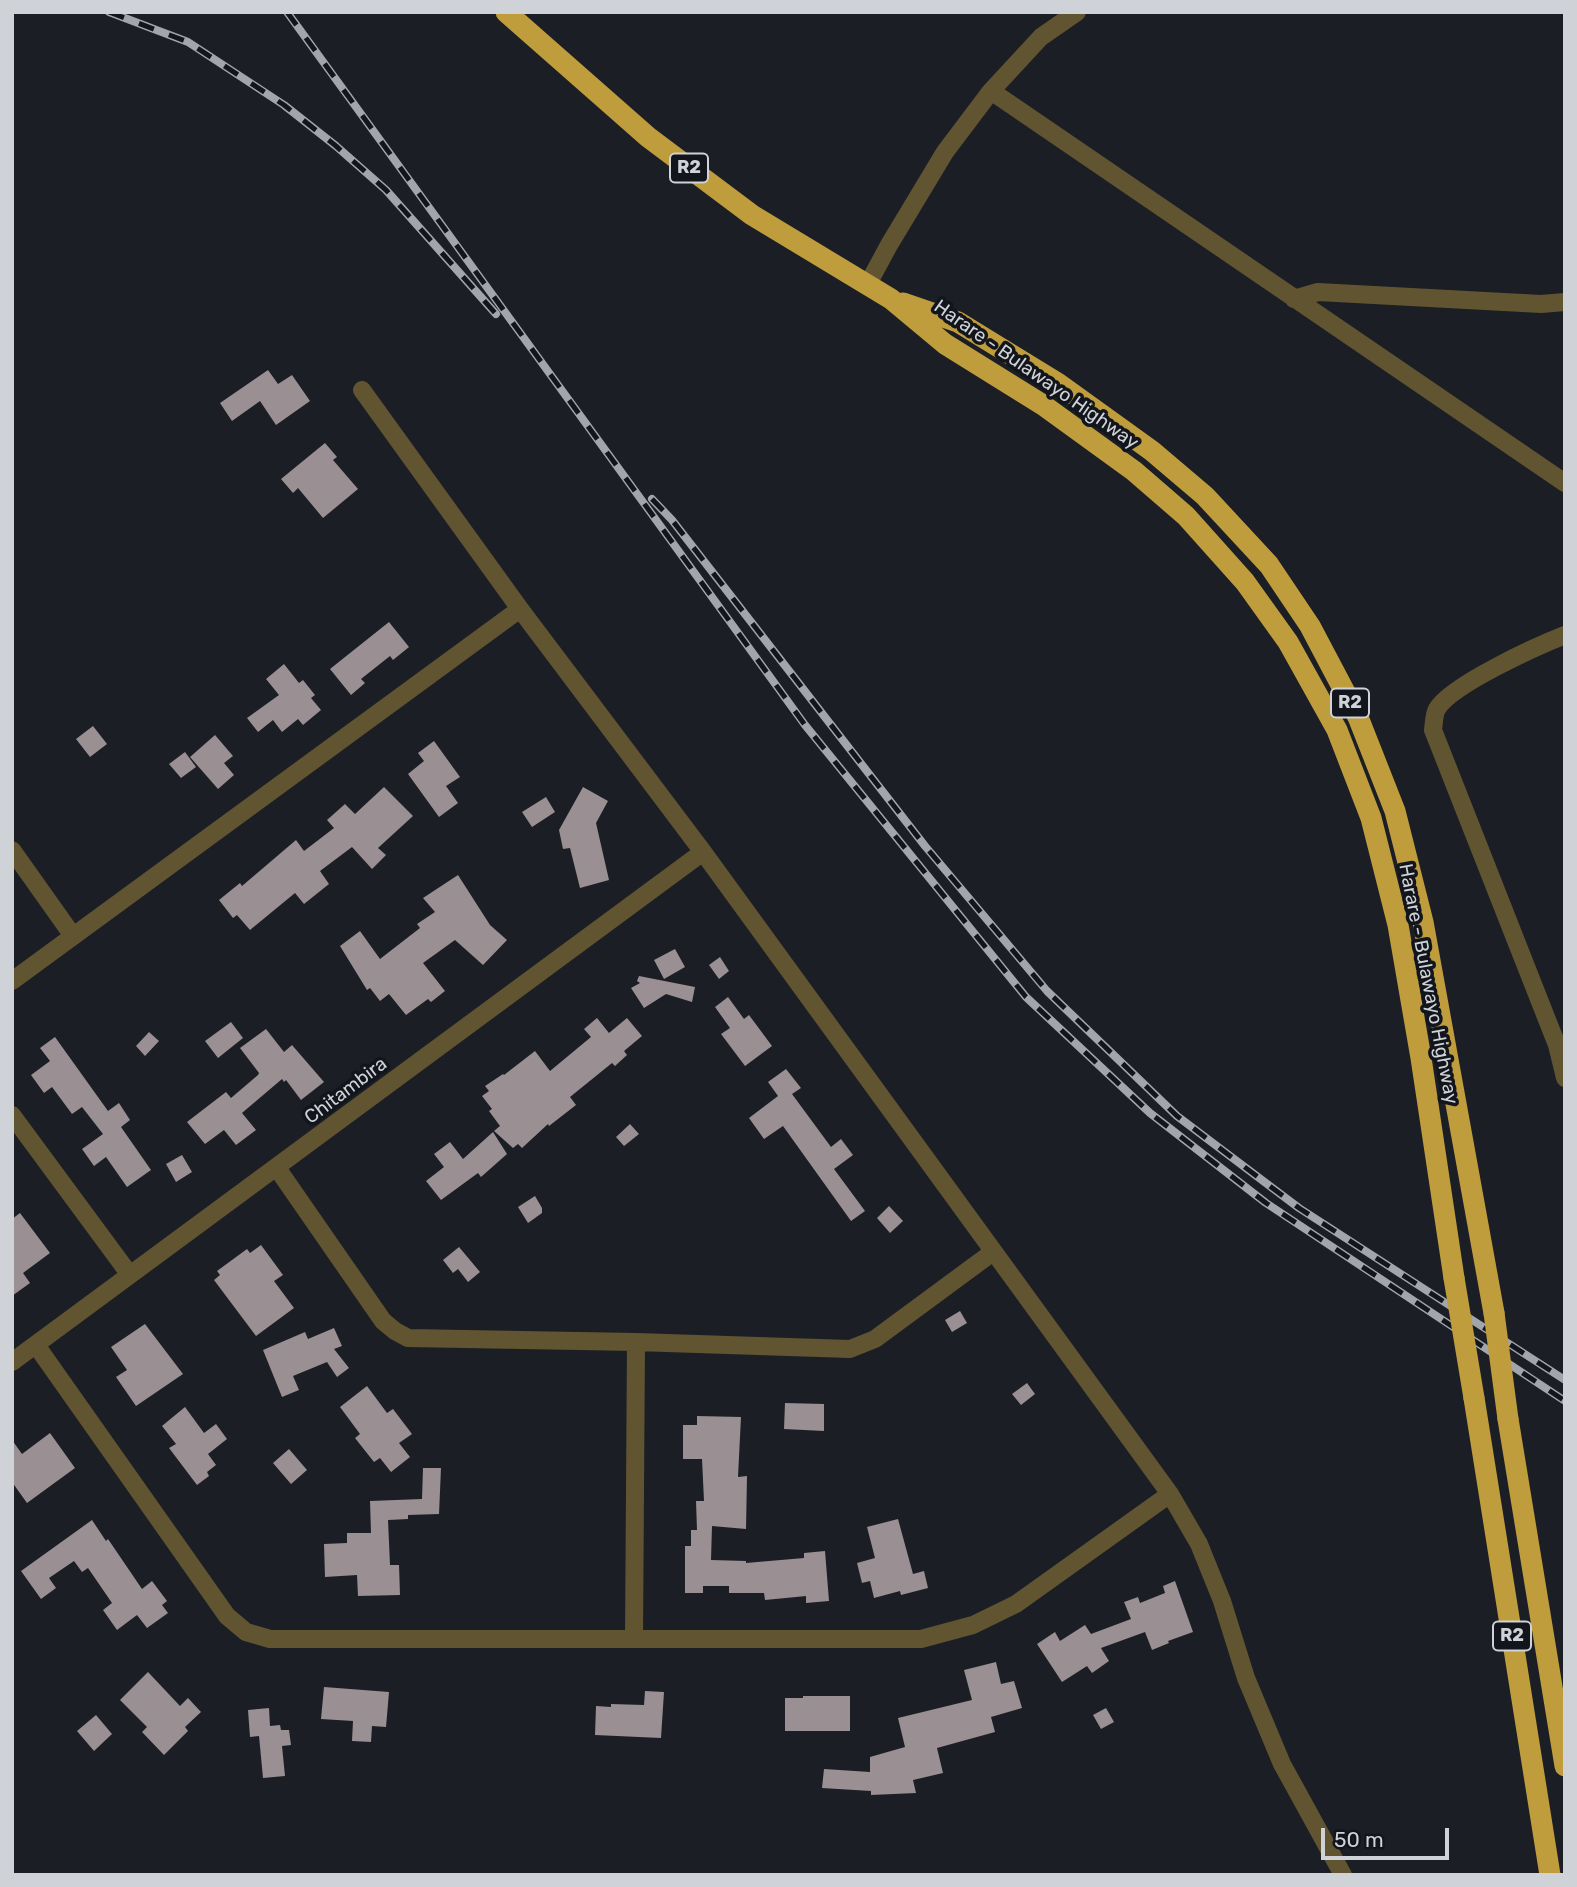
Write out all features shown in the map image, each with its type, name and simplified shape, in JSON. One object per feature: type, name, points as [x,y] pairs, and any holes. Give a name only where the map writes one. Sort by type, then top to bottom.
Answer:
[{"type":"highway","name":"Harare - Bulawayo Highway","points":[[506,12],[648,137],[752,215],[891,299],[946,344],[1043,405],[1134,471],[1186,516],[1245,582],[1287,642],[1337,730],[1371,818],[1400,939],[1550,1875]]},
{"type":"highway","name":"Harare - Bulawayo Highway","points":[[891,299],[958,321],[1059,384],[1152,451],[1205,496],[1269,565],[1310,626],[1358,718],[1395,811],[1423,922],[1494,1312],[1508,1419],[1565,1766]]},
{"type":"street","points":[[868,284],[888,245],[945,152],[991,92],[1041,37],[1077,12]]},
{"type":"street","points":[[991,92],[1565,483]]},
{"type":"street","points":[[1294,299],[1318,292],[1565,302]]},
{"type":"street","points":[[362,390],[520,609],[703,852],[1170,1494],[1199,1544],[1222,1601],[1246,1678],[1282,1763],[1343,1875]]},
{"type":"street","points":[[12,981],[520,609]]},
{"type":"street","points":[[1565,635],[1539,645],[1451,692],[1436,710],[1433,730],[1557,1045],[1565,1077]]},
{"type":"street","points":[[12,850],[73,936]]},
{"type":"street","name":"Chitambira","points":[[12,1362],[703,852]]},
{"type":"street","points":[[12,1115],[130,1275]]},
{"type":"street","points":[[277,1168],[383,1321],[408,1338],[850,1349],[875,1339],[993,1252]]},
{"type":"street","points":[[634,1638],[636,1342]]},
{"type":"street","points":[[36,1345],[227,1616],[246,1632],[270,1639],[921,1639],[973,1625],[1016,1604],[1170,1494]]},
{"type":"building","points":[[268,370],[278,384],[292,375],[310,401],[276,425],[260,401],[232,421],[220,403]]},
{"type":"building","points":[[325,443],[337,457],[333,460],[358,489],[323,518],[298,488],[293,493],[281,479]]},
{"type":"building","points":[[389,622],[409,647],[393,660],[390,656],[361,679],[365,683],[351,695],[330,669]]},
{"type":"building","points":[[284,664],[299,683],[303,680],[315,695],[311,698],[321,710],[303,725],[298,719],[282,732],[273,720],[258,732],[247,718],[279,695],[266,679]]},
{"type":"building","points":[[93,726],[107,744],[90,757],[76,739]]},
{"type":"building","points":[[215,735],[233,756],[224,763],[234,775],[218,789],[190,757]]},
{"type":"building","points":[[434,741],[460,777],[446,786],[458,803],[439,817],[408,774],[424,761],[418,753]]},
{"type":"building","points":[[185,752],[196,767],[181,778],[169,764]]},
{"type":"building","points":[[384,787],[413,816],[378,848],[386,855],[372,869],[352,847],[320,871],[329,884],[304,904],[295,893],[250,930],[237,915],[233,918],[219,900],[240,883],[242,886],[296,840],[304,851],[334,828],[327,820],[345,804],[355,814]]},
{"type":"building","points":[[583,787],[608,801],[596,823],[609,880],[580,888],[570,848],[563,849],[559,830]]},
{"type":"building","points":[[546,797],[555,812],[532,827],[522,812]]},
{"type":"building","points":[[458,875],[490,925],[507,940],[483,965],[455,940],[423,963],[445,991],[406,1015],[389,994],[380,1001],[370,988],[367,990],[340,946],[360,931],[380,959],[420,928],[417,924],[435,912],[423,898]]},
{"type":"building","points":[[675,949],[685,967],[664,979],[654,960]]},
{"type":"building","points":[[720,957],[729,971],[719,979],[709,965]]},
{"type":"building","points":[[639,976],[695,987],[692,1002],[666,994],[644,1008],[631,988],[640,983],[637,981]]},
{"type":"building","points":[[728,997],[744,1019],[749,1015],[772,1046],[745,1066],[721,1034],[730,1028],[715,1007]]},
{"type":"building","points":[[597,1018],[609,1033],[627,1018],[642,1036],[624,1051],[627,1055],[615,1066],[612,1063],[570,1097],[576,1105],[549,1126],[548,1124],[522,1148],[518,1144],[513,1148],[494,1131],[500,1126],[482,1096],[489,1091],[485,1086],[535,1051],[550,1071],[591,1037],[584,1029]]},
{"type":"building","points":[[231,1022],[243,1038],[218,1058],[205,1041]]},
{"type":"building","points":[[266,1029],[284,1052],[292,1045],[324,1082],[301,1100],[286,1080],[284,1082],[282,1079],[242,1113],[256,1130],[236,1145],[224,1130],[205,1144],[187,1122],[226,1092],[231,1098],[258,1075],[240,1048]]},
{"type":"building","points":[[149,1032],[159,1041],[145,1056],[136,1046]]},
{"type":"building","points":[[55,1037],[108,1111],[119,1103],[130,1120],[121,1127],[151,1170],[127,1187],[106,1157],[94,1166],[82,1149],[103,1134],[82,1107],[72,1114],[52,1087],[44,1093],[31,1075],[50,1061],[40,1048]]},
{"type":"building","points":[[786,1069],[801,1088],[792,1094],[831,1147],[841,1139],[853,1155],[834,1169],[865,1211],[851,1221],[783,1126],[764,1139],[749,1118],[778,1096],[768,1082]]},
{"type":"building","points":[[630,1124],[639,1134],[624,1146],[616,1137]]},
{"type":"building","points":[[493,1132],[507,1154],[481,1177],[478,1173],[441,1200],[426,1181],[444,1167],[434,1154],[450,1142],[463,1159]]},
{"type":"building","points":[[182,1155],[192,1172],[176,1182],[166,1164]]},
{"type":"building","points":[[535,1196],[542,1213],[528,1223],[518,1207]]},
{"type":"building","points":[[889,1206],[903,1221],[890,1233],[877,1218]]},
{"type":"building","points":[[20,1213],[50,1253],[23,1273],[30,1283],[12,1296],[12,1219]]},
{"type":"building","points":[[261,1245],[283,1275],[274,1281],[294,1308],[256,1336],[214,1280],[220,1275],[217,1271],[247,1249],[250,1253]]},
{"type":"building","points":[[459,1247],[480,1272],[468,1282],[458,1269],[453,1273],[443,1260]]},
{"type":"building","points":[[960,1311],[967,1323],[952,1332],[945,1320]]},
{"type":"building","points":[[145,1324],[183,1374],[136,1406],[116,1377],[127,1370],[111,1347]]},
{"type":"building","points":[[334,1328],[342,1346],[334,1349],[349,1368],[337,1377],[327,1362],[293,1376],[299,1390],[282,1397],[263,1350],[305,1332],[308,1339]]},
{"type":"building","points":[[1027,1383],[1035,1394],[1021,1405],[1012,1394]]},
{"type":"building","points":[[367,1386],[387,1413],[393,1409],[412,1434],[399,1443],[410,1457],[391,1472],[380,1458],[374,1462],[355,1438],[360,1434],[340,1407]]},
{"type":"building","points":[[785,1403],[824,1404],[824,1431],[784,1429]]},
{"type":"building","points":[[185,1407],[204,1433],[216,1424],[227,1439],[208,1454],[216,1465],[207,1472],[209,1476],[197,1485],[169,1448],[176,1444],[162,1426]]},
{"type":"building","points":[[697,1416],[741,1417],[738,1477],[747,1476],[746,1529],[712,1526],[711,1560],[746,1563],[804,1558],[804,1553],[825,1551],[829,1601],[806,1603],[806,1596],[765,1600],[764,1593],[729,1593],[729,1586],[703,1586],[703,1593],[685,1593],[685,1546],[691,1546],[691,1530],[697,1530],[696,1501],[704,1501],[702,1459],[683,1459],[683,1425],[697,1425]]},
{"type":"building","points":[[50,1433],[75,1468],[27,1503],[12,1482],[12,1440],[22,1454]]},
{"type":"building","points":[[289,1449],[307,1470],[291,1484],[273,1463]]},
{"type":"building","points":[[423,1468],[441,1468],[439,1514],[408,1515],[408,1519],[388,1520],[390,1565],[399,1565],[400,1595],[358,1596],[357,1575],[325,1577],[324,1544],[347,1543],[347,1533],[371,1533],[370,1501],[422,1499]]},
{"type":"building","points":[[898,1519],[913,1574],[924,1571],[928,1588],[901,1595],[900,1591],[874,1598],[870,1581],[862,1583],[857,1563],[875,1558],[867,1527]]},
{"type":"building","points":[[92,1520],[142,1589],[152,1581],[167,1601],[162,1605],[168,1613],[147,1628],[137,1615],[117,1630],[103,1610],[112,1603],[88,1568],[82,1572],[74,1561],[49,1578],[56,1588],[41,1599],[21,1571]]},
{"type":"building","points":[[1175,1581],[1193,1632],[1168,1641],[1169,1643],[1152,1650],[1145,1632],[1101,1648],[1109,1661],[1092,1673],[1087,1666],[1062,1682],[1037,1644],[1055,1632],[1060,1641],[1085,1625],[1091,1634],[1131,1619],[1124,1602],[1138,1597],[1140,1603],[1165,1593],[1163,1586]]},
{"type":"building","points":[[996,1662],[1001,1684],[1014,1681],[1022,1708],[991,1717],[995,1732],[937,1748],[943,1773],[913,1780],[916,1793],[871,1795],[871,1791],[822,1788],[824,1769],[870,1772],[870,1757],[905,1747],[898,1718],[972,1700],[964,1670]]},
{"type":"building","points":[[148,1672],[180,1706],[188,1698],[201,1712],[185,1727],[188,1731],[164,1755],[142,1732],[147,1727],[120,1700]]},
{"type":"building","points":[[324,1687],[389,1692],[386,1727],[372,1726],[371,1742],[352,1741],[353,1721],[321,1719]]},
{"type":"building","points":[[645,1691],[664,1692],[661,1738],[595,1735],[596,1706],[644,1705]]},
{"type":"building","points":[[850,1696],[850,1731],[785,1731],[785,1698]]},
{"type":"building","points":[[269,1708],[270,1726],[280,1725],[281,1730],[289,1730],[291,1745],[282,1746],[285,1776],[263,1778],[259,1736],[250,1737],[248,1710]]},
{"type":"building","points":[[1106,1708],[1114,1722],[1101,1729],[1093,1715]]},
{"type":"building","points":[[96,1715],[112,1734],[94,1751],[77,1731]]},
{"type":"railway","points":[[109,12],[188,42],[284,105],[386,190],[496,314]]},
{"type":"railway","points":[[287,12],[805,725],[1026,997],[1150,1113],[1266,1203],[1565,1401]]},
{"type":"railway","points":[[652,499],[672,520],[925,846],[1047,991],[1177,1116],[1299,1208],[1565,1380]]}]
